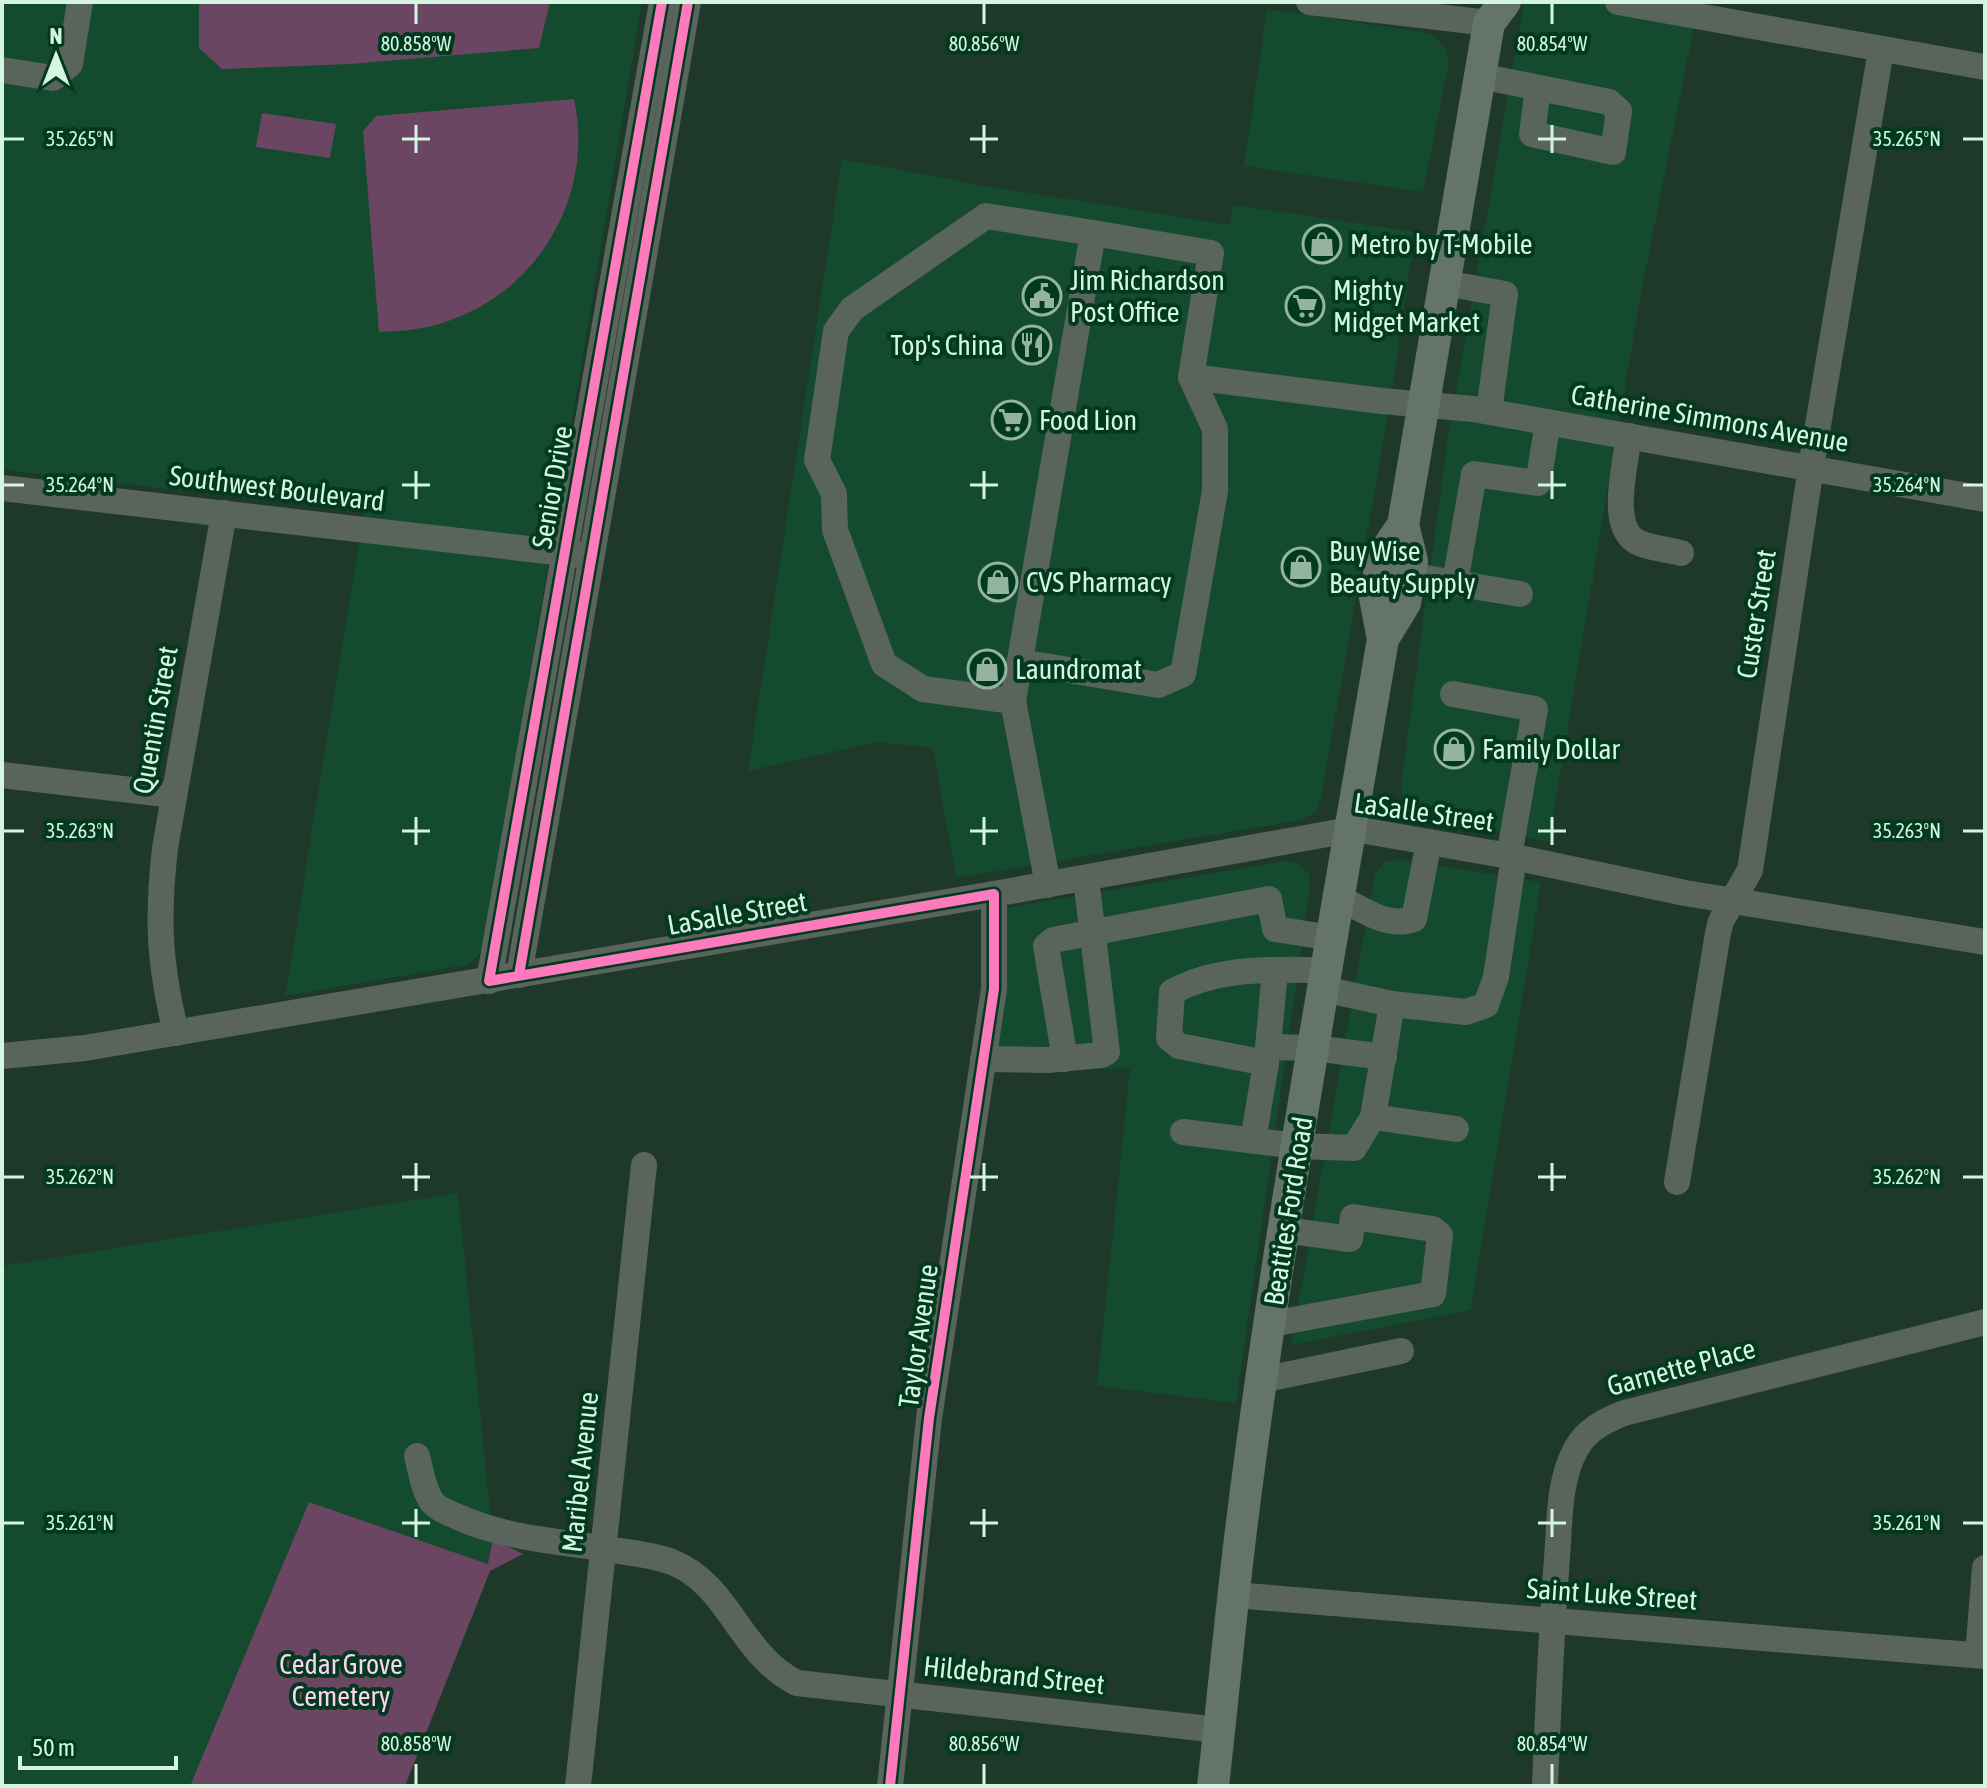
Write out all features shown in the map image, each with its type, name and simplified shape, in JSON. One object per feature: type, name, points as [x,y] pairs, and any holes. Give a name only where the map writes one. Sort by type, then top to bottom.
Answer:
[{"type":"main road","name":"Beatties Ford Road","points":[[1383,639],[1405,603],[1412,561],[1403,525],[1492,9]]},
{"type":"main road","name":"Beatties Ford Road","points":[[1213,1786],[1262,1380],[1324,980],[1383,639],[1375,598],[1379,570],[1382,556],[1403,525]]},
{"type":"street","points":[[2,70],[53,78],[70,64],[80,2]]},
{"type":"street","name":"Senior Drive","points":[[489,981],[662,2]]},
{"type":"street","name":"Senior Drive","points":[[519,975],[688,2]]},
{"type":"street","points":[[1309,2],[1492,9]]},
{"type":"street","points":[[1618,2],[1985,67]]},
{"type":"street","name":"Custer Street","points":[[1677,1182],[1718,933],[1721,921],[1750,870],[1811,467],[1881,50]]},
{"type":"street","points":[[1480,76],[1538,88]]},
{"type":"street","points":[[1013,701],[923,689],[884,664],[835,530],[834,494],[817,460],[836,331],[852,309],[986,216],[1211,253],[1191,377],[1215,429],[1215,491],[1183,674],[1158,685],[1021,662]]},
{"type":"street","points":[[1048,885],[1013,701],[1093,233]]},
{"type":"street","points":[[1445,283],[1505,294],[1489,411]]},
{"type":"street","name":"Catherine Simmons Avenue","points":[[1191,377],[1489,411],[1985,499]]},
{"type":"street","points":[[590,407],[617,412]]},
{"type":"street","points":[[1455,583],[1474,474],[1538,483],[1548,422]]},
{"type":"street","points":[[1629,436],[1620,506],[1624,528],[1634,541],[1681,553]]},
{"type":"street","name":"Southwest Boulevard","points":[[2,488],[592,557]]},
{"type":"street","name":"Quentin Street","points":[[176,1033],[162,969],[158,922],[163,861],[224,513]]},
{"type":"street","points":[[1409,575],[1520,594]]},
{"type":"street","points":[[1384,1057],[1314,1048],[1267,1055],[1179,1046],[1169,1038],[1172,992],[1192,981],[1214,975],[1275,970],[1324,980],[1392,1004],[1466,1012],[1486,1005],[1496,977],[1535,709],[1453,694]]},
{"type":"street","points":[[2,775],[174,795]]},
{"type":"street","name":"LaSalle Street","points":[[2,1056],[85,1048],[489,981],[1350,830],[1512,856],[1732,901],[1985,942]]},
{"type":"street","points":[[1338,897],[1383,920],[1403,922],[1414,919],[1429,842]]},
{"type":"street","points":[[983,1059],[1065,1059],[1107,1052],[1086,878]]},
{"type":"street","name":"Taylor Avenue","points":[[890,1786],[929,1418],[994,989],[994,894]]},
{"type":"street","points":[[1065,1059],[1046,946],[1053,940],[1269,899],[1275,929],[1332,938]]},
{"type":"street","points":[[1253,1141],[1267,1055],[1275,970]]},
{"type":"street","points":[[1183,1132],[1298,1146],[1354,1148],[1373,1117],[1392,1004]]},
{"type":"street","points":[[1373,1117],[1456,1129]]},
{"type":"street","name":"Maribel Avenue","points":[[578,1786],[644,1165]]},
{"type":"street","points":[[1271,1324],[1433,1294],[1440,1235],[1433,1229],[1353,1217],[1350,1239],[1285,1230]]},
{"type":"street","name":"Garnette Place","points":[[1545,1786],[1552,1622],[1563,1486],[1583,1437],[1602,1422],[1624,1413],[1985,1322]]},
{"type":"street","points":[[1262,1380],[1401,1351]]},
{"type":"street","name":"Hildebrand Street","points":[[417,1456],[430,1499],[447,1512],[514,1536],[649,1555],[674,1563],[696,1576],[715,1594],[762,1659],[778,1673],[797,1683],[1219,1730]]},
{"type":"street","points":[[1982,1656],[1985,1568]]},
{"type":"street","name":"Saint Luke Street","points":[[1234,1595],[1982,1656]]},
{"type":"shaded area","points":[[2,2],[642,2],[484,947],[477,958],[465,965],[285,996],[364,511],[2,470]]},
{"type":"shaded area","points":[[1524,2],[1699,2],[1639,303],[1549,842],[1424,816],[1410,808],[1402,798],[1401,784],[1448,437]]},
{"type":"shaded area","points":[[1267,9],[1422,32],[1436,37],[1446,50],[1449,61],[1423,192],[1244,166]]},
{"type":"shaded area","points":[[842,159],[980,185],[1229,225],[1234,205],[1415,232],[1393,385],[1317,811],[1302,820],[956,878],[933,748],[877,742],[748,771]]},
{"type":"shaded area","points":[[1396,859],[1541,882],[1471,1310],[1291,1345],[1375,873],[1385,862]]},
{"type":"shaded area","points":[[1286,861],[1298,864],[1309,874],[1310,888],[1236,1403],[1097,1386],[1130,1069],[992,1067],[1004,908]]},
{"type":"shaded area","points":[[458,1193],[493,1539],[489,1564],[309,1502],[190,1786],[2,1786],[2,1266]]},
{"type":"green space","points":[[199,2],[550,2],[539,48],[350,64],[222,69],[199,48]]},
{"type":"green space","points":[[574,99],[578,134],[576,169],[568,202],[554,232],[535,260],[511,285],[483,305],[451,320],[416,329],[379,332],[363,131],[376,116]]},
{"type":"green space","points":[[262,113],[336,124],[330,158],[256,147]]},
{"type":"green space","name":"Cedar Grove Cemetery","points":[[309,1502],[488,1564],[493,1539],[523,1554],[490,1571],[405,1786],[190,1786]]},
{"type":"cycle path","points":[[662,2],[489,981],[994,894],[994,989],[929,1418],[890,1786]]},
{"type":"cycle path","points":[[519,975],[688,2]]},
{"type":"place","name":"Metro by T-Mobile","points":[[1322,244]]},
{"type":"place","name":"Jim Richardson Post Office","points":[[1042,296]]},
{"type":"place","name":"Mighty Midget Market","points":[[1305,306]]},
{"type":"place","name":"Top's China","points":[[1032,345]]},
{"type":"place","name":"Food Lion","points":[[1011,420]]},
{"type":"place","name":"Buy Wise Beauty Supply","points":[[1301,567]]},
{"type":"place","name":"CVS Pharmacy","points":[[998,582]]},
{"type":"place","name":"Laundromat","points":[[987,669]]},
{"type":"place","name":"Family Dollar","points":[[1454,749]]}]
